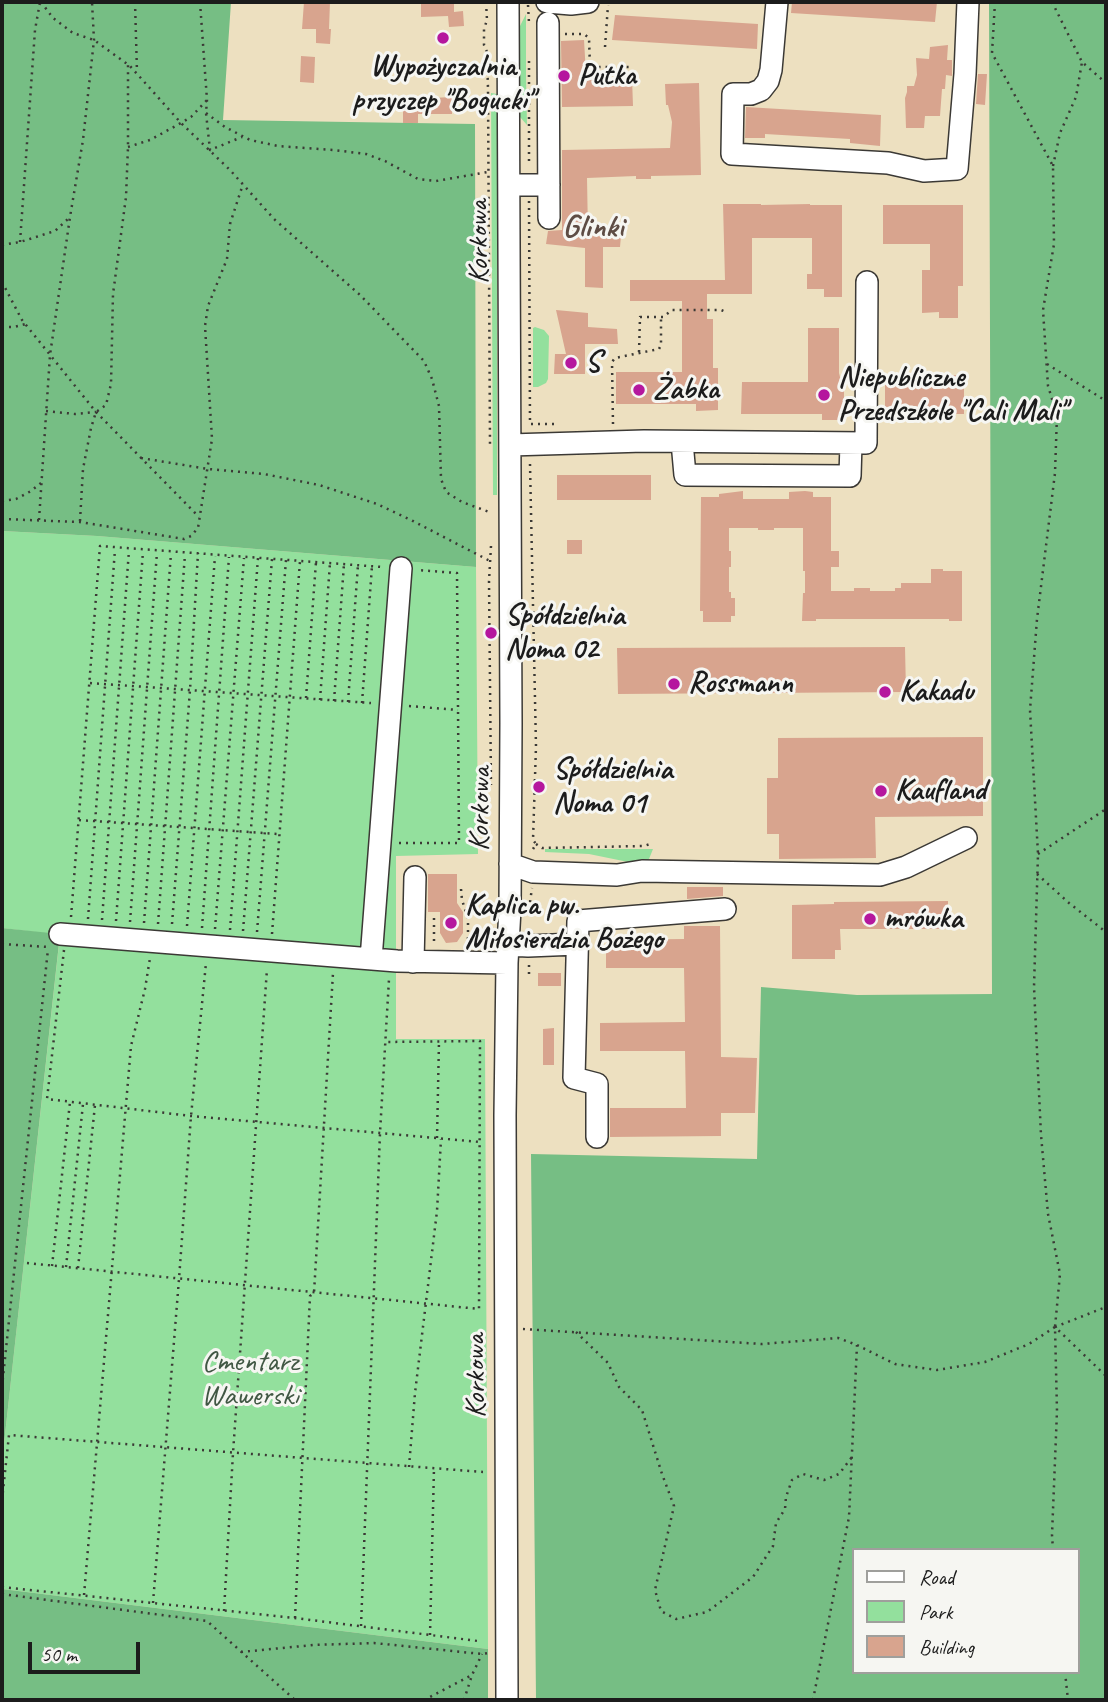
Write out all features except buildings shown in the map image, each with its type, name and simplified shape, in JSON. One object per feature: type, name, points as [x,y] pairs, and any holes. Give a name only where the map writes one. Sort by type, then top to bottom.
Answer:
[{"type":"street","name":"Korkowa","points":[[507,1700],[505,1115],[511,684],[508,2]]},
{"type":"street","points":[[547,2],[585,3]]},
{"type":"street","points":[[777,2],[768,81],[761,90],[751,94],[733,94],[732,154],[888,163],[924,171],[957,169],[968,2]]},
{"type":"street","points":[[549,218],[553,29]]},
{"type":"street","points":[[509,177],[549,185]]},
{"type":"street","points":[[510,438],[866,443],[867,282]]},
{"type":"street","points":[[682,442],[685,475],[850,476],[851,443]]},
{"type":"street","points":[[380,960],[380,843],[401,568]]},
{"type":"street","points":[[510,864],[533,872],[617,874],[642,871],[880,876],[906,867],[966,838]]},
{"type":"street","points":[[413,962],[415,877]]},
{"type":"street","points":[[597,1137],[597,1084],[574,1078],[578,921],[725,909]]},
{"type":"street","points":[[166,942],[413,962],[508,954],[577,944]]},
{"type":"path","points":[[41,2],[52,18],[73,33],[94,40],[128,64],[274,219],[360,295],[424,361],[439,406],[441,479],[446,492],[461,502],[493,513]]},
{"type":"path","points":[[20,242],[35,30],[41,2]]},
{"type":"path","points":[[39,521],[50,355],[83,139],[94,40],[92,2]]},
{"type":"path","points":[[135,2],[137,73]]},
{"type":"path","points":[[200,2],[210,150]]},
{"type":"path","points":[[995,2],[992,53],[1053,166]]},
{"type":"path","points":[[1052,2],[1082,62],[1106,83]]},
{"type":"path","points":[[585,3],[605,47]]},
{"type":"path","points":[[553,29],[584,34],[589,38],[590,68],[629,67]]},
{"type":"path","points":[[1053,1548],[1057,1411],[1055,1327],[1060,1274],[1047,1201],[1041,1135],[1034,1000],[1038,853],[1030,710],[1037,619],[1055,473],[1057,415],[1048,386],[1044,310],[1054,244],[1053,166],[1060,133],[1076,97],[1082,62]]},
{"type":"path","points":[[46,411],[75,414],[96,412],[106,405],[111,384],[114,294],[126,197],[128,64]]},
{"type":"path","points":[[128,147],[150,140],[181,123],[191,117],[207,100]]},
{"type":"path","points":[[206,113],[250,140],[278,146],[366,154],[418,179],[436,181],[509,177]]},
{"type":"path","points":[[210,150],[243,136]]},
{"type":"path","points":[[2,519],[80,522],[184,539],[198,528],[212,439],[205,326],[208,306],[227,259],[230,224],[243,184]]},
{"type":"path","points":[[2,245],[55,231],[70,217]]},
{"type":"path","points":[[2,282],[26,324],[96,412],[200,519]]},
{"type":"path","points":[[639,352],[640,317],[663,317],[672,310],[726,312]]},
{"type":"path","points":[[613,430],[611,362],[615,358],[659,349],[660,317]]},
{"type":"path","points":[[2,327],[26,324]]},
{"type":"path","points":[[1047,364],[1106,401]]},
{"type":"path","points":[[80,522],[83,469],[96,412]]},
{"type":"path","points":[[141,458],[208,469],[264,474],[331,488],[377,503],[490,561]]},
{"type":"path","points":[[2,501],[16,499],[41,483]]},
{"type":"path","points":[[224,1611],[268,957],[166,942],[71,921],[100,546],[457,573],[459,844],[380,843]]},
{"type":"path","points":[[115,547],[95,821],[166,942]]},
{"type":"path","points":[[129,548],[109,822],[166,942]]},
{"type":"path","points":[[143,549],[123,823],[166,942]]},
{"type":"path","points":[[157,550],[137,824],[166,942]]},
{"type":"path","points":[[153,1602],[191,1116],[151,825],[172,551]]},
{"type":"path","points":[[166,942],[165,826],[185,552]]},
{"type":"path","points":[[166,942],[179,827],[198,553]]},
{"type":"path","points":[[166,942],[195,828],[215,555]]},
{"type":"path","points":[[166,942],[209,829],[230,556]]},
{"type":"path","points":[[85,1595],[131,1046],[145,989],[223,830],[244,557]]},
{"type":"path","points":[[166,942],[237,831],[258,558]]},
{"type":"path","points":[[272,559],[251,832],[47,1099],[191,1116],[480,1142]]},
{"type":"path","points":[[166,942],[265,834],[286,560]]},
{"type":"path","points":[[166,942],[279,835],[300,561]]},
{"type":"path","points":[[306,698],[316,562]]},
{"type":"path","points":[[320,700],[330,563]]},
{"type":"path","points":[[334,701],[344,564]]},
{"type":"path","points":[[348,702],[358,565]]},
{"type":"path","points":[[362,703],[372,566]]},
{"type":"path","points":[[90,682],[458,710]]},
{"type":"path","points":[[1038,853],[1106,809]]},
{"type":"path","points":[[79,820],[279,835]]},
{"type":"path","points":[[536,844],[542,848],[644,846],[653,843]]},
{"type":"path","points":[[1037,874],[1106,932]]},
{"type":"path","points":[[461,889],[461,900],[468,918],[467,954]]},
{"type":"path","points":[[2,944],[48,947],[2,1387]]},
{"type":"path","points":[[295,1618],[310,1296],[314,1293],[334,956]]},
{"type":"path","points":[[361,1626],[385,1042],[380,960]]},
{"type":"path","points":[[409,1466],[437,1212],[439,1041]]},
{"type":"path","points":[[27,1263],[479,1309],[480,1041],[385,1042]]},
{"type":"path","points":[[52,1266],[70,1102]]},
{"type":"path","points":[[66,1267],[83,1104]]},
{"type":"path","points":[[78,1268],[95,1105]]},
{"type":"path","points":[[506,1328],[762,1344],[838,1338],[895,1364],[937,1370],[985,1362],[1029,1344],[1055,1327],[1106,1307]]},
{"type":"path","points":[[1055,1327],[1106,1377]]},
{"type":"path","points":[[576,1332],[608,1363],[619,1387],[642,1410],[674,1506],[655,1590],[661,1611],[677,1619],[706,1612],[753,1577],[773,1546],[776,1523],[785,1509],[792,1480],[803,1474],[824,1480],[839,1474],[852,1457]]},
{"type":"path","points":[[813,1700],[849,1517],[857,1345]]},
{"type":"path","points":[[2,1500],[9,1435],[483,1472]]},
{"type":"path","points":[[430,1635],[434,1468]]},
{"type":"path","points":[[2,1587],[295,1618],[478,1641]]},
{"type":"path","points":[[2,1594],[207,1620],[295,1700]]},
{"type":"path","points":[[241,1652],[313,1645],[374,1643],[482,1654],[464,1700]]},
{"type":"path","points":[[1065,1674],[1068,1700]]},
{"type":"path","points":[[424,1700],[472,1675]]},
{"type":"green space","points":[[2,2],[231,2],[223,120],[475,124],[476,567],[97,536],[2,531]]},
{"type":"green space","points":[[989,2],[1106,2],[1106,1700],[536,1700],[531,1154],[757,1159],[761,987],[857,995],[992,994]]},
{"type":"green space","points":[[526,14],[527,125],[520,117],[520,26]]},
{"type":"green space","points":[[491,93],[497,94],[497,495],[493,495]]},
{"type":"green space","points":[[535,327],[544,330],[549,336],[548,379],[538,387],[533,387]]},
{"type":"green space","name":"Cmentarz Wawerski","points":[[2,531],[97,536],[476,567],[478,854],[396,856],[396,1039],[485,1039],[488,1649],[2,1589],[2,1462],[60,935],[2,928]]},
{"type":"green space","points":[[545,849],[653,849],[644,863],[633,863],[589,854],[545,852]]},
{"type":"green space","points":[[2,928],[60,934],[2,1462]]},
{"type":"green space","points":[[2,1589],[488,1649],[488,1700],[2,1700]]},
{"type":"place","name":"Wypożyczalnia przyczep \"Bogucki\"","points":[[443,38]]},
{"type":"place","name":"Putka","points":[[564,76]]},
{"type":"place","name":"S","points":[[571,363]]},
{"type":"place","name":"Żabka","points":[[639,390]]},
{"type":"place","name":"Niepubliczne Przedszkole \"Cali Mali\"","points":[[824,395]]},
{"type":"place","name":"Spółdzielnia Noma 02","points":[[491,633]]},
{"type":"place","name":"Rossmann","points":[[674,684]]},
{"type":"place","name":"Kakadu","points":[[885,692]]},
{"type":"place","name":"Spółdzielnia Noma 01","points":[[539,787]]},
{"type":"place","name":"Kaufland","points":[[881,791]]},
{"type":"place","name":"mrówka","points":[[870,919]]},
{"type":"place","name":"Kaplica pw. Miłosierdzia Bożego","points":[[451,923]]},
{"type":"district","name":"Glinki","points":[[593,228]]}]
